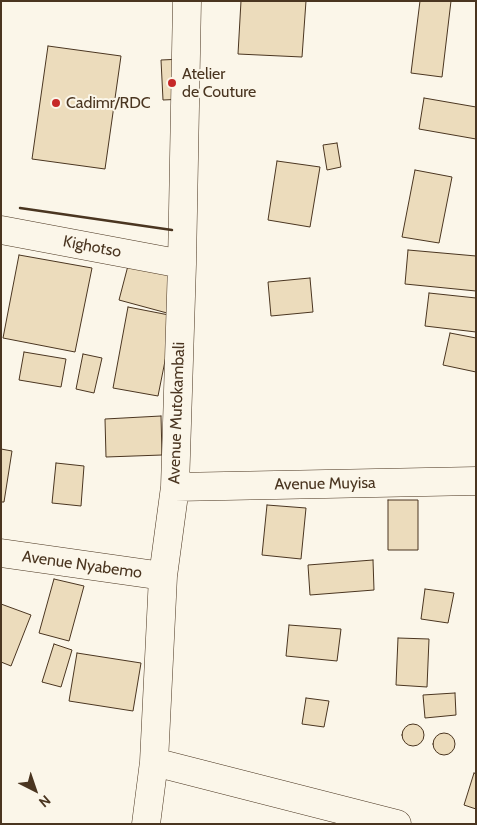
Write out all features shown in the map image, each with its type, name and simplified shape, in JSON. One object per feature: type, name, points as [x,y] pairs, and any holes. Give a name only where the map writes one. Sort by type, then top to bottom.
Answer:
[{"type":"street","name":"Avenue Mutokambali","points":[[146,824],[154,762],[163,576],[175,487],[187,1]]},
{"type":"street","name":"Kighotso","points":[[1,230],[182,264]]},
{"type":"street","name":"Avenue Muyisa","points":[[175,487],[476,481]]},
{"type":"street","name":"Avenue Nyabemo","points":[[1,553],[163,576]]},
{"type":"street","points":[[154,762],[397,824]]},
{"type":"building","points":[[241,1],[306,1],[302,57],[238,54]]},
{"type":"building","points":[[420,1],[451,1],[442,77],[411,73]]},
{"type":"building","points":[[48,46],[121,56],[105,169],[32,159]]},
{"type":"building","points":[[183,59],[185,99],[163,100],[161,60]]},
{"type":"building","points":[[424,98],[476,107],[476,139],[419,129]]},
{"type":"building","points":[[337,143],[341,167],[327,170],[323,145]]},
{"type":"building","points":[[277,161],[320,167],[310,227],[268,220]]},
{"type":"building","points":[[415,170],[452,177],[439,243],[402,237]]},
{"type":"building","points":[[408,250],[476,256],[476,291],[405,284]]},
{"type":"building","points":[[19,255],[92,268],[75,352],[3,338]]},
{"type":"building","points":[[130,258],[178,271],[167,313],[119,300]]},
{"type":"building","points":[[310,278],[313,312],[271,316],[268,282]]},
{"type":"building","points":[[429,293],[476,298],[476,332],[425,326]]},
{"type":"building","points":[[128,307],[174,316],[158,396],[113,388]]},
{"type":"building","points":[[450,333],[476,338],[476,372],[443,365]]},
{"type":"building","points":[[24,352],[66,359],[61,387],[19,380]]},
{"type":"building","points":[[83,354],[102,358],[94,393],[76,389]]},
{"type":"building","points":[[161,416],[162,455],[106,457],[105,419]]},
{"type":"building","points":[[1,449],[12,451],[4,502],[1,502]]},
{"type":"building","points":[[56,463],[84,466],[81,506],[52,503]]},
{"type":"building","points":[[388,500],[418,500],[418,550],[388,550]]},
{"type":"building","points":[[267,505],[306,508],[301,559],[262,555]]},
{"type":"building","points":[[373,560],[374,590],[310,595],[308,565]]},
{"type":"building","points":[[54,579],[84,586],[69,641],[39,633]]},
{"type":"building","points":[[425,589],[454,593],[448,623],[421,619]]},
{"type":"building","points":[[1,604],[31,615],[11,666],[1,662]]},
{"type":"building","points":[[289,625],[341,629],[337,661],[286,656]]},
{"type":"building","points":[[398,638],[429,639],[427,687],[396,685]]},
{"type":"building","points":[[54,644],[72,650],[61,687],[42,682]]},
{"type":"building","points":[[77,653],[141,663],[133,711],[69,701]]},
{"type":"building","points":[[455,693],[456,715],[425,718],[423,695]]},
{"type":"building","points":[[306,698],[329,701],[324,727],[302,724]]},
{"type":"building","points":[[413,724],[421,727],[424,735],[421,743],[413,746],[405,743],[402,735],[405,727]]},
{"type":"building","points":[[444,733],[452,736],[455,744],[452,752],[444,755],[436,752],[433,744],[436,736]]},
{"type":"building","points":[[474,773],[476,774],[476,809],[464,805]]},
{"type":"wall","points":[[20,208],[172,230]]},
{"type":"place","name":"Atelier de Couture","points":[[172,83]]},
{"type":"place","name":"Cadimr/RDC","points":[[56,103]]}]
